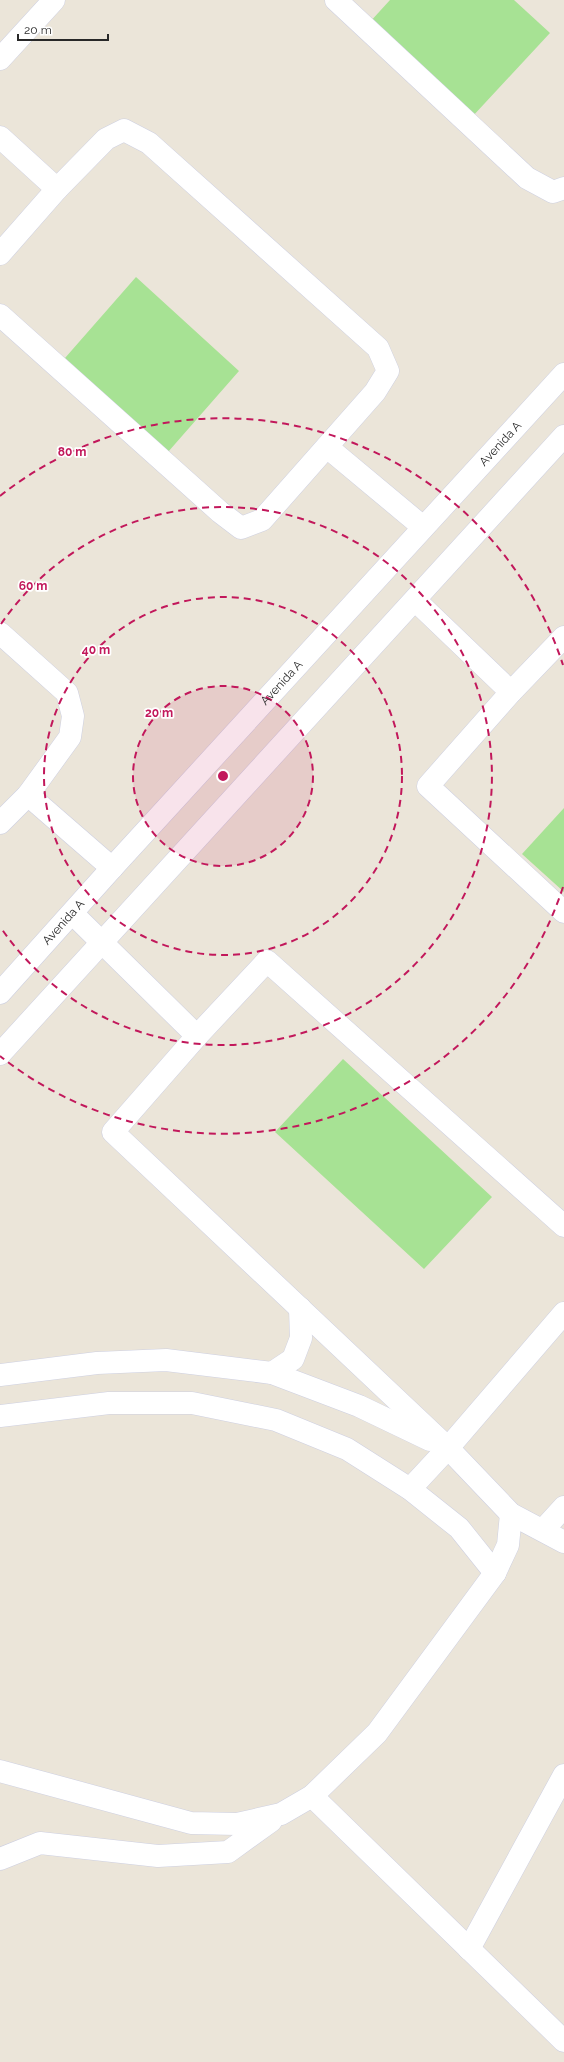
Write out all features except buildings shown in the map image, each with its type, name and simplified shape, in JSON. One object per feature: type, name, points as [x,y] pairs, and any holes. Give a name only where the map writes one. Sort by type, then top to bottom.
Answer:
[{"type":"street","points":[[0,59],[54,0]]},
{"type":"street","points":[[336,0],[527,178],[553,192],[564,188]]},
{"type":"street","points":[[0,254],[57,189],[106,139],[124,130],[149,143],[378,348],[388,371],[375,392],[262,520],[241,528],[220,512],[0,315]]},
{"type":"street","points":[[0,137],[57,189]]},
{"type":"street","name":"Avenida A","points":[[0,993],[73,914],[112,868],[564,374]]},
{"type":"street","points":[[0,1054],[564,436]]},
{"type":"street","points":[[327,447],[423,527]]},
{"type":"street","points":[[415,600],[511,692]]},
{"type":"street","points":[[0,633],[67,693],[73,716],[70,737],[28,795],[0,823]]},
{"type":"street","points":[[564,637],[511,692],[428,786],[564,912]]},
{"type":"street","points":[[28,795],[112,868]]},
{"type":"street","points":[[73,914],[197,1036]]},
{"type":"street","points":[[564,1226],[267,962],[197,1036],[112,1132],[448,1448],[511,1514],[564,1542]]},
{"type":"street","points":[[272,1373],[293,1359],[301,1338],[300,1308]]},
{"type":"street","points":[[410,1489],[448,1448],[564,1313]]},
{"type":"street","points":[[0,1375],[97,1363],[166,1360],[272,1373],[359,1406],[448,1448]]},
{"type":"street","points":[[0,1416],[109,1403],[192,1403],[276,1420],[347,1449],[410,1489],[459,1528],[495,1573]]},
{"type":"street","points":[[543,1530],[564,1507]]},
{"type":"street","points":[[0,1859],[40,1843],[158,1856],[228,1852],[281,1814],[312,1796],[377,1733],[495,1573],[508,1545],[511,1514]]},
{"type":"street","points":[[0,1771],[191,1823],[237,1824],[281,1814]]},
{"type":"street","points":[[470,1949],[564,1775]]},
{"type":"street","points":[[312,1796],[564,2041]]},
{"type":"green space","points":[[390,0],[514,0],[550,33],[472,117],[369,23]]},
{"type":"green space","points":[[136,277],[239,371],[168,452],[65,358]]},
{"type":"green space","points":[[564,808],[564,892],[522,854]]},
{"type":"green space","points":[[343,1059],[492,1197],[424,1269],[275,1132]]}]
